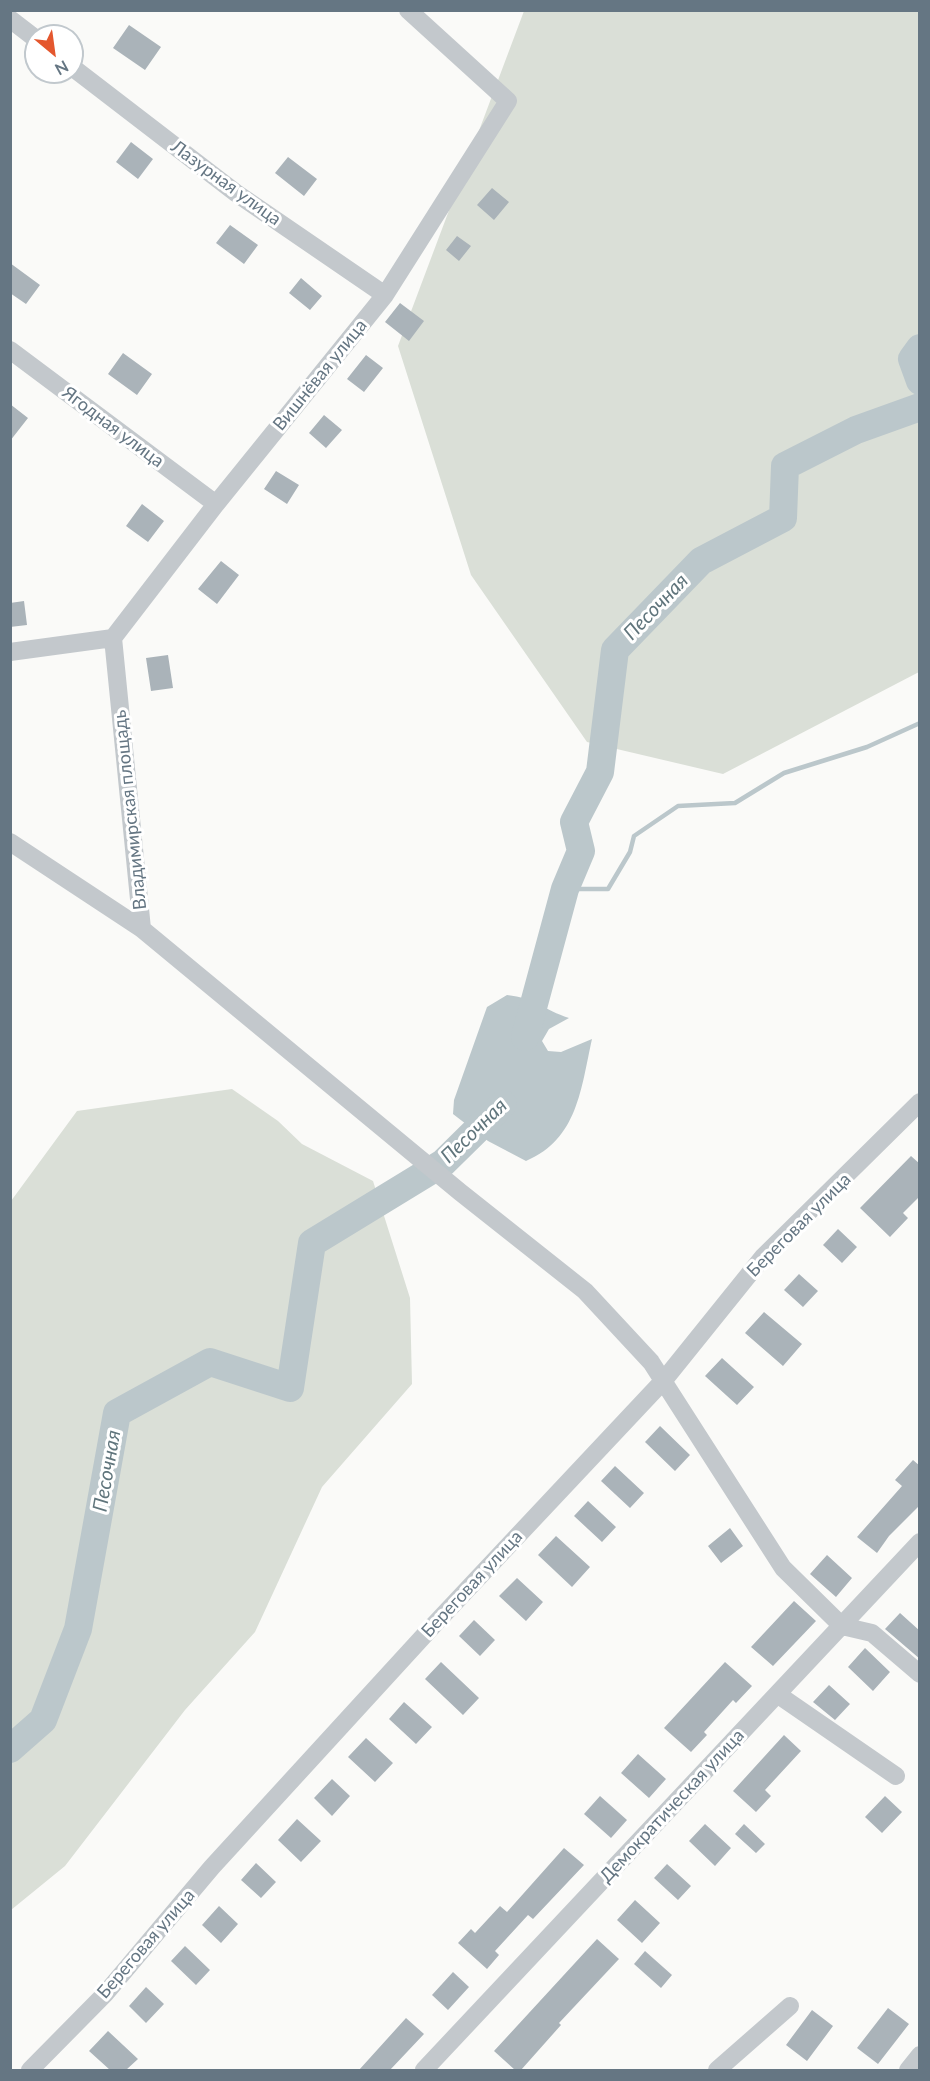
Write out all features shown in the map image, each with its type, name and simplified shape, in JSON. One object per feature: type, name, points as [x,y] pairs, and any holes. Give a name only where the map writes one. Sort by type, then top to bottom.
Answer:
[{"type":"street","name":"Вишнёвая улица","points":[[113,638],[216,504],[384,295],[508,101],[408,10]]},
{"type":"street","points":[[10,19],[24,30]]},
{"type":"street","name":"Лазурная улица","points":[[84,76],[236,193],[384,295]]},
{"type":"street","name":"Ягодная улица","points":[[10,350],[216,504]]},
{"type":"street","points":[[10,652],[113,638]]},
{"type":"street","name":"Владимирская площадь","points":[[113,638],[142,929]]},
{"type":"street","name":"Владимирская площадь","points":[[10,842],[142,929]]},
{"type":"street","points":[[142,929],[460,1192],[585,1290],[651,1362],[664,1380],[783,1568],[842,1626],[872,1633],[920,1674]]},
{"type":"street","name":"Береговая улица","points":[[30,2070],[105,1994],[212,1867],[664,1380],[764,1257],[920,1102]]},
{"type":"street","name":"Демократическая улица","points":[[424,2070],[920,1542]]},
{"type":"street","points":[[777,1694],[896,1776]]},
{"type":"street","points":[[717,2070],[790,2006]]},
{"type":"street","points":[[908,2070],[920,2055]]},
{"type":"shaded area","points":[[524,11],[919,11],[919,672],[723,774],[587,742],[471,575],[398,346]]},
{"type":"shaded area","points":[[507,995],[532,1001],[569,1018],[549,1029],[542,1041],[548,1051],[561,1052],[592,1039],[580,1093],[567,1126],[557,1140],[526,1161],[488,1141],[453,1114],[454,1100],[487,1007]]},
{"type":"shaded area","points":[[232,1089],[278,1121],[302,1144],[373,1181],[410,1298],[412,1384],[322,1487],[255,1632],[185,1710],[65,1866],[11,1910],[11,1201],[77,1111]]},
{"type":"building","points":[[129,25],[161,47],[145,70],[113,48]]},
{"type":"building","points":[[131,142],[153,159],[138,179],[116,162]]},
{"type":"building","points":[[288,157],[317,179],[304,196],[275,173]]},
{"type":"building","points":[[492,188],[509,202],[494,220],[477,205]]},
{"type":"building","points":[[230,225],[258,245],[244,264],[216,243]]},
{"type":"building","points":[[457,236],[471,246],[459,261],[446,250]]},
{"type":"building","points":[[10,263],[40,285],[26,304],[10,293]]},
{"type":"building","points":[[301,278],[322,296],[310,310],[289,293]]},
{"type":"building","points":[[400,303],[424,321],[409,341],[385,322]]},
{"type":"building","points":[[123,353],[152,374],[137,395],[108,374]]},
{"type":"building","points":[[366,355],[383,368],[364,392],[347,379]]},
{"type":"building","points":[[10,404],[28,418],[10,441]]},
{"type":"building","points":[[324,415],[342,430],[326,448],[309,433]]},
{"type":"building","points":[[276,471],[299,485],[287,504],[264,489]]},
{"type":"building","points":[[142,504],[164,521],[148,542],[126,526]]},
{"type":"building","points":[[221,561],[239,575],[217,604],[198,589]]},
{"type":"building","points":[[24,601],[27,625],[10,627],[10,603]]},
{"type":"building","points":[[168,655],[173,688],[151,691],[146,658]]},
{"type":"building","points":[[911,1156],[920,1164],[920,1196],[903,1213],[908,1218],[890,1237],[860,1208]]},
{"type":"building","points":[[838,1229],[857,1247],[842,1263],[823,1245]]},
{"type":"building","points":[[799,1274],[818,1291],[803,1307],[784,1290]]},
{"type":"building","points":[[764,1312],[802,1344],[783,1366],[745,1333]]},
{"type":"building","points":[[722,1358],[754,1387],[737,1405],[705,1376]]},
{"type":"building","points":[[660,1426],[690,1455],[675,1471],[645,1442]]},
{"type":"building","points":[[913,1460],[920,1466],[920,1505],[889,1536],[877,1553],[857,1537],[902,1486],[895,1480]]},
{"type":"building","points":[[615,1466],[644,1493],[630,1508],[601,1481]]},
{"type":"building","points":[[588,1501],[616,1527],[602,1542],[574,1516]]},
{"type":"building","points":[[730,1528],[743,1546],[721,1563],[708,1546]]},
{"type":"building","points":[[556,1536],[590,1567],[572,1587],[538,1555]]},
{"type":"building","points":[[827,1555],[852,1578],[836,1597],[810,1574]]},
{"type":"building","points":[[517,1578],[543,1602],[526,1621],[499,1596]]},
{"type":"building","points":[[794,1601],[816,1621],[773,1666],[751,1647]]},
{"type":"building","points":[[900,1613],[920,1631],[920,1659],[885,1629]]},
{"type":"building","points":[[474,1620],[495,1640],[480,1656],[459,1636]]},
{"type":"building","points":[[865,1648],[890,1672],[873,1691],[848,1667]]},
{"type":"building","points":[[441,1662],[479,1698],[463,1715],[425,1679]]},
{"type":"building","points":[[725,1662],[752,1686],[736,1703],[733,1700],[704,1732],[707,1735],[691,1752],[664,1728]]},
{"type":"building","points":[[829,1685],[850,1704],[835,1720],[813,1702]]},
{"type":"building","points":[[404,1702],[432,1727],[416,1744],[389,1719]]},
{"type":"building","points":[[784,1735],[801,1751],[765,1790],[771,1796],[756,1812],[733,1791]]},
{"type":"building","points":[[366,1738],[393,1763],[375,1782],[348,1757]]},
{"type":"building","points":[[638,1754],[666,1779],[649,1798],[621,1773]]},
{"type":"building","points":[[332,1779],[350,1796],[332,1816],[314,1798]]},
{"type":"building","points":[[600,1796],[627,1820],[611,1838],[584,1814]]},
{"type":"building","points":[[885,1796],[902,1812],[882,1833],[865,1817]]},
{"type":"building","points":[[297,1819],[321,1841],[301,1862],[278,1840]]},
{"type":"building","points":[[705,1824],[731,1848],[715,1866],[689,1841]]},
{"type":"building","points":[[744,1824],[765,1844],[756,1853],[735,1834]]},
{"type":"building","points":[[564,1848],[584,1865],[533,1919],[528,1915],[495,1951],[499,1955],[487,1969],[458,1943],[471,1929],[475,1933],[500,1906],[507,1912]]},
{"type":"building","points":[[256,1863],[276,1882],[261,1898],[241,1880]]},
{"type":"building","points":[[667,1864],[691,1886],[678,1900],[654,1878]]},
{"type":"building","points":[[635,1900],[660,1923],[642,1943],[617,1920]]},
{"type":"building","points":[[219,1906],[238,1924],[221,1943],[202,1925]]},
{"type":"building","points":[[597,1939],[619,1959],[559,2023],[561,2025],[521,2070],[515,2070],[494,2051]]},
{"type":"building","points":[[185,1946],[210,1970],[196,1985],[171,1961]]},
{"type":"building","points":[[645,1951],[672,1975],[661,1988],[634,1964]]},
{"type":"building","points":[[453,1972],[469,1987],[448,2010],[432,1995]]},
{"type":"building","points":[[146,1987],[164,2004],[146,2023],[129,2006]]},
{"type":"building","points":[[888,2008],[909,2024],[878,2064],[857,2048]]},
{"type":"building","points":[[812,2010],[833,2026],[807,2061],[786,2045]]},
{"type":"building","points":[[406,2018],[424,2034],[390,2070],[359,2070]]},
{"type":"building","points":[[108,2031],[138,2059],[126,2070],[110,2070],[89,2051]]},
{"type":"waterway","name":"Песочная","points":[[920,348],[912,359],[920,381]]},
{"type":"waterway","name":"Песочная","points":[[525,1037],[565,889],[581,851],[574,822],[600,772],[615,650],[701,561],[783,518],[785,466],[856,430],[920,407]]},
{"type":"waterway","points":[[565,889],[608,889],[630,852],[634,836],[678,806],[735,803],[784,773],[867,747],[920,723]]},
{"type":"waterway","name":"Песочная","points":[[10,1749],[43,1720],[78,1629],[117,1413],[210,1362],[290,1388],[312,1243],[443,1163],[503,1104]]}]
